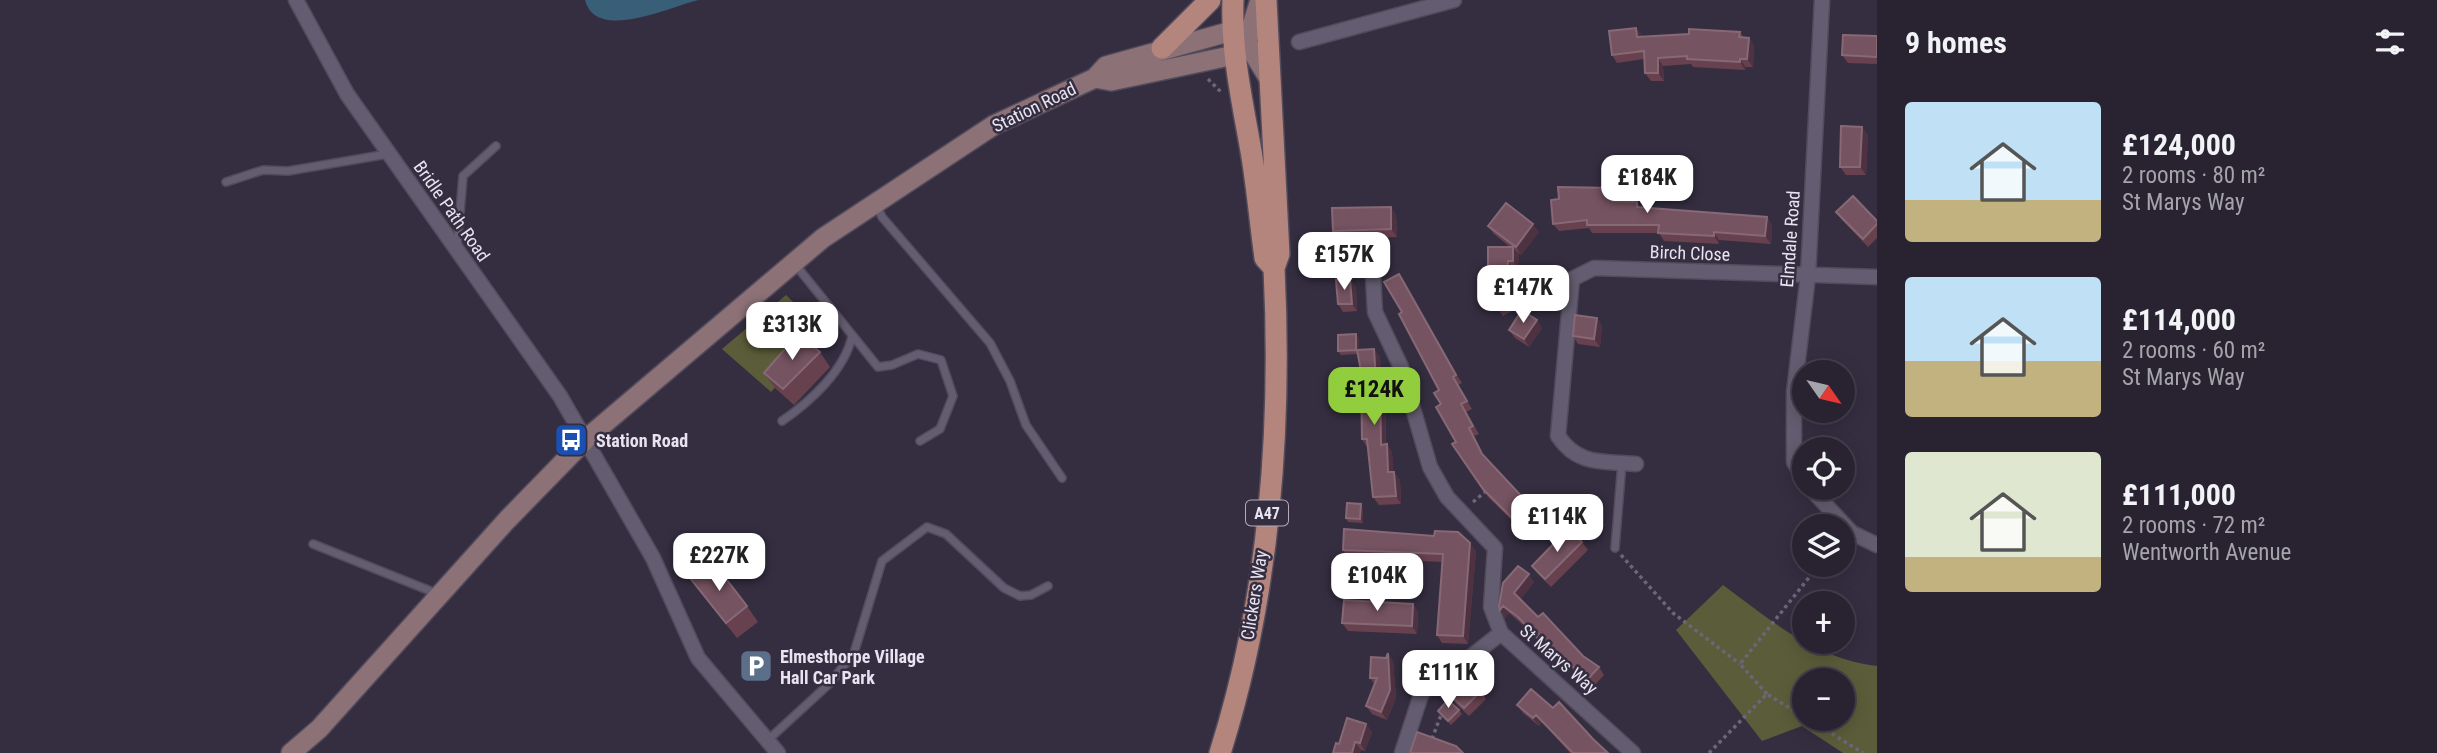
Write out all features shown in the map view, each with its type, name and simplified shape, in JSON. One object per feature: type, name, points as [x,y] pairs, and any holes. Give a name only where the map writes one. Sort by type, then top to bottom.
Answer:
[{"type":"main road","points":[[1162,48],[1210,0]]},
{"type":"main road","name":"Clickers Way","points":[[1233,0],[1265,258],[1274,268]]},
{"type":"main road","points":[[1260,0],[1238,43],[1268,77]]},
{"type":"main road","name":"Clickers Way","points":[[1220,753],[1255,607],[1275,447],[1274,268],[1279,254],[1266,0]]},
{"type":"main road","name":"Station Road","points":[[291,753],[319,729],[439,594],[586,439],[823,237],[994,125],[1095,78],[1106,66],[1162,48],[1238,43]]},
{"type":"main road","name":"Station Road","points":[[1095,78],[1111,81],[1204,59],[1238,43]]},
{"type":"street","name":"Bridle Path Road","points":[[296,0],[347,94],[560,396],[653,558],[698,658],[778,753]]},
{"type":"street","points":[[1299,41],[1454,0]]},
{"type":"street","name":"Elmdale Road","points":[[1794,437],[1794,392],[1808,276],[1822,0]]},
{"type":"street","name":"Birch Close","points":[[1629,464],[1587,460],[1569,453],[1558,436],[1572,279],[1594,268],[1877,277]]},
{"type":"street","name":"St Marys Way","points":[[1373,276],[1375,312],[1401,366],[1430,467],[1447,498],[1495,548],[1491,607],[1501,633],[1633,753]]},
{"type":"street","points":[[1821,500],[1852,533],[1877,545]]},
{"type":"street","points":[[1402,753],[1421,695],[1437,673],[1463,663],[1501,633]]},
{"type":"lane","points":[[456,252],[463,176],[496,146]]},
{"type":"lane","points":[[226,181],[263,170],[288,172],[389,154]]},
{"type":"lane","points":[[876,203],[882,217],[990,343],[1010,381],[1026,425],[1062,478]]},
{"type":"lane","points":[[794,262],[878,367],[892,365],[918,355],[941,360],[953,396],[940,429],[920,440]]},
{"type":"lane","points":[[782,421],[801,408],[841,364],[852,336]]},
{"type":"lane","points":[[1615,548],[1629,464]]},
{"type":"lane","points":[[768,740],[829,684],[854,653],[882,561],[927,527],[946,534],[1004,588],[1020,596],[1031,595],[1048,586]]},
{"type":"lane","points":[[313,544],[439,594]]},
{"type":"path","points":[[1615,548],[1673,613],[1740,664],[1767,694],[1792,709]]},
{"type":"path","points":[[1740,664],[1809,577]]},
{"type":"path","points":[[1709,753],[1767,694]]},
{"type":"path","points":[[1431,743],[1441,715]]},
{"type":"path","points":[[1827,731],[1863,753]]},
{"type":"green space","points":[[786,295],[824,332],[771,392],[722,349]]},
{"type":"green space","points":[[1723,585],[1792,634],[1792,654],[1831,654],[1877,666],[1877,753],[1843,753],[1810,731],[1855,731],[1855,668],[1792,668],[1792,730],[1762,741],[1676,630]]},
{"type":"water","points":[[585,0],[699,0],[654,14],[619,20],[604,19],[592,13]]},
{"type":"building","points":[[1636,28],[1637,37],[1689,34],[1689,29],[1740,32],[1739,37],[1749,38],[1747,59],[1740,59],[1740,62],[1687,59],[1687,56],[1658,58],[1658,73],[1645,73],[1644,51],[1612,55],[1609,31]]},
{"type":"building","points":[[1843,35],[1877,36],[1877,57],[1842,55]]},
{"type":"building","points":[[1841,126],[1862,127],[1860,167],[1840,167]]},
{"type":"building","points":[[1558,187],[1614,188],[1613,201],[1637,202],[1637,207],[1767,217],[1765,236],[1714,232],[1714,236],[1658,233],[1659,225],[1587,225],[1587,220],[1553,224],[1551,200],[1559,199]]},
{"type":"building","points":[[1853,196],[1877,221],[1863,239],[1836,212]]},
{"type":"building","points":[[1506,203],[1533,224],[1516,247],[1488,226]]},
{"type":"building","points":[[1391,207],[1391,229],[1333,231],[1332,208]]},
{"type":"building","points":[[1488,247],[1513,247],[1513,261],[1508,261],[1507,279],[1517,297],[1497,308],[1484,285],[1488,283]]},
{"type":"building","points":[[1399,274],[1456,375],[1453,377],[1467,401],[1461,404],[1473,426],[1469,428],[1482,454],[1539,515],[1524,530],[1483,489],[1452,444],[1456,442],[1436,407],[1441,404],[1434,393],[1439,390],[1399,314],[1402,312],[1384,282]]},
{"type":"building","points":[[1350,279],[1352,304],[1338,304],[1336,280]]},
{"type":"building","points":[[1522,310],[1537,320],[1524,339],[1509,330]]},
{"type":"building","points":[[1575,315],[1597,318],[1594,339],[1573,336]]},
{"type":"building","points":[[798,334],[820,352],[783,389],[764,373]]},
{"type":"building","points":[[1356,334],[1356,350],[1338,351],[1338,335]]},
{"type":"building","points":[[1374,349],[1376,381],[1380,381],[1381,445],[1387,444],[1388,472],[1394,472],[1396,496],[1373,497],[1367,439],[1362,439],[1361,371],[1357,350]]},
{"type":"building","points":[[1347,503],[1361,504],[1360,519],[1346,518]]},
{"type":"building","points":[[1344,529],[1434,536],[1435,531],[1458,532],[1470,543],[1463,636],[1437,635],[1443,554],[1343,550]]},
{"type":"building","points":[[1568,529],[1582,542],[1545,579],[1532,566]]},
{"type":"building","points":[[1518,566],[1529,574],[1514,593],[1538,617],[1543,613],[1583,656],[1599,667],[1587,680],[1564,658],[1560,662],[1518,617],[1503,606],[1500,610],[1503,583]]},
{"type":"building","points":[[717,567],[747,606],[726,623],[690,578],[703,568],[708,574]]},
{"type":"building","points":[[1344,600],[1413,604],[1412,626],[1342,623]]},
{"type":"building","points":[[1388,653],[1390,690],[1381,712],[1366,706],[1377,678],[1370,678],[1371,657],[1386,658]]},
{"type":"building","points":[[1467,678],[1481,691],[1464,708],[1450,695]]},
{"type":"building","points":[[1531,689],[1553,708],[1559,702],[1608,753],[1573,753],[1536,715],[1533,718],[1517,705]]},
{"type":"building","points":[[1448,700],[1459,710],[1448,721],[1438,711]]},
{"type":"building","points":[[1347,718],[1366,724],[1360,743],[1355,742],[1352,753],[1333,753],[1336,743],[1339,744]]},
{"type":"building","points":[[1417,732],[1456,746],[1463,753],[1410,753]]},
{"type":"place","name":"Station Road","points":[[571,440]]},
{"type":"place","name":"Elmesthorpe Village Hall Car Park","points":[[756,666]]}]
